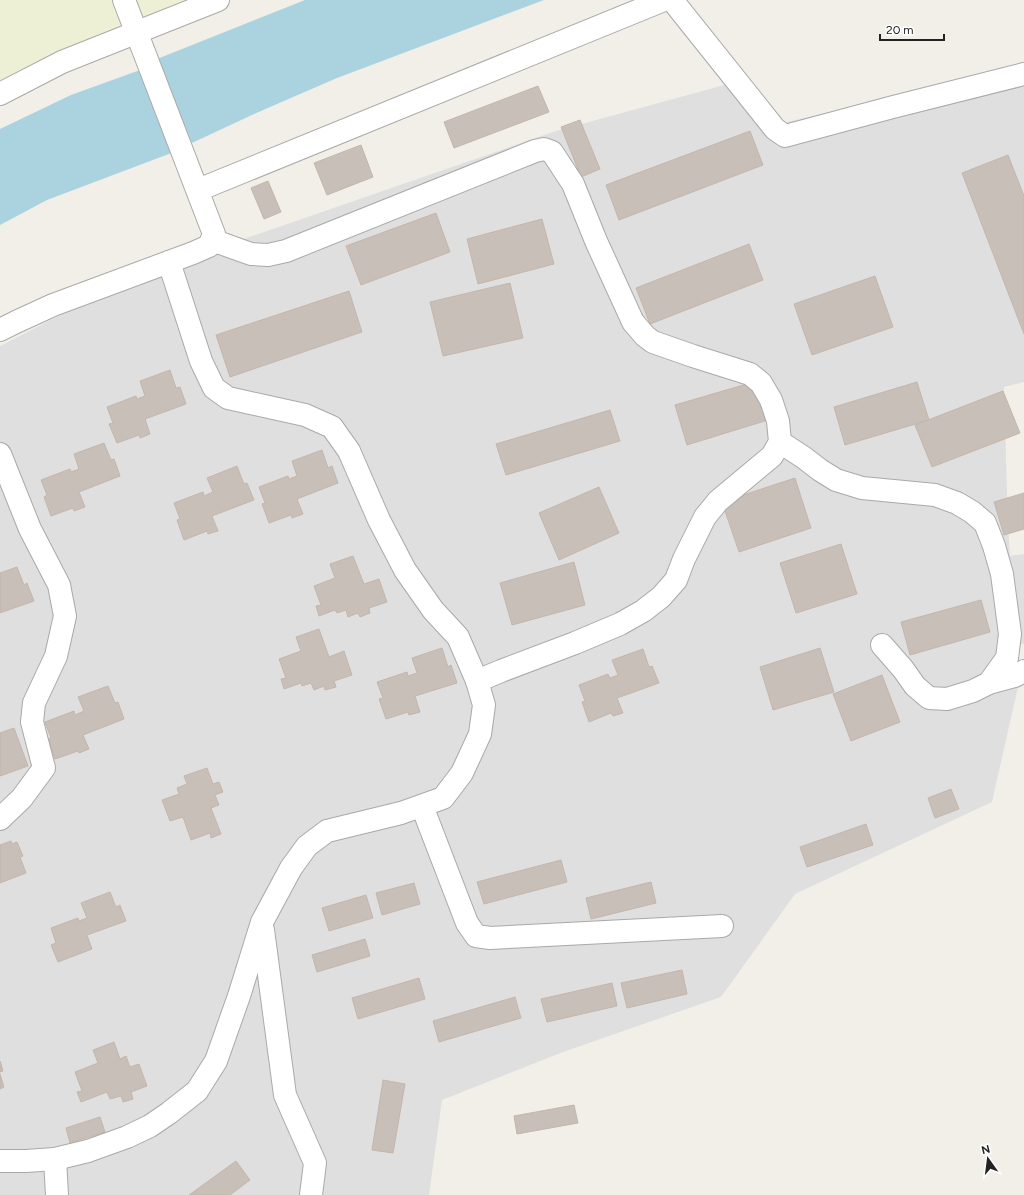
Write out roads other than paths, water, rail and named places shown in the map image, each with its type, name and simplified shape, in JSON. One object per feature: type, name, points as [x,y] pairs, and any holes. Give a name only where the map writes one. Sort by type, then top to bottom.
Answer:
[{"type":"street","points":[[0,330],[53,305],[209,246],[212,240],[214,234],[198,190],[124,0]]},
{"type":"street","points":[[0,94],[62,62],[139,38],[218,0]]},
{"type":"street","points":[[198,190],[664,0]]},
{"type":"street","points":[[672,0],[775,129],[785,136],[1024,74]]},
{"type":"street","points":[[212,240],[251,254],[268,255],[286,251],[528,154],[544,149],[552,152],[573,184],[596,241],[633,322],[645,336],[654,342],[750,374],[761,383],[771,400],[778,421],[780,442],[772,456],[718,501],[706,517],[687,552],[676,580],[661,597],[643,611],[601,633],[501,671],[477,682]]},
{"type":"street","points":[[0,1161],[26,1162],[55,1160],[88,1151],[127,1137],[150,1126],[197,1091],[216,1061],[239,996],[262,922],[291,868],[308,846],[327,831],[401,813],[443,798],[462,773],[480,734],[484,705],[477,682],[458,637],[433,610],[405,570],[379,520],[349,451],[332,427],[305,415],[228,398],[214,388],[201,361],[169,262]]},
{"type":"street","points":[[780,442],[836,480],[862,488],[935,495],[957,503],[972,512],[985,523],[994,546],[1002,574],[1010,634],[1007,658],[989,683]]},
{"type":"street","points":[[0,454],[30,529],[59,585],[65,616],[56,656],[34,703],[32,722],[44,768],[22,798],[0,819]]},
{"type":"street","points":[[882,645],[903,669],[915,686],[929,698],[947,699],[973,691],[989,683],[1015,676],[1024,671]]},
{"type":"street","points":[[422,806],[467,923],[476,936],[490,938],[722,926]]},
{"type":"street","points":[[262,922],[285,1095],[315,1163],[311,1195]]},
{"type":"street","points":[[55,1160],[58,1195]]},
{"type":"water","points":[[305,0],[544,0],[337,78],[192,143],[157,59]]},
{"type":"water","points":[[140,70],[174,152],[47,200],[0,225],[0,129],[71,95]]}]
